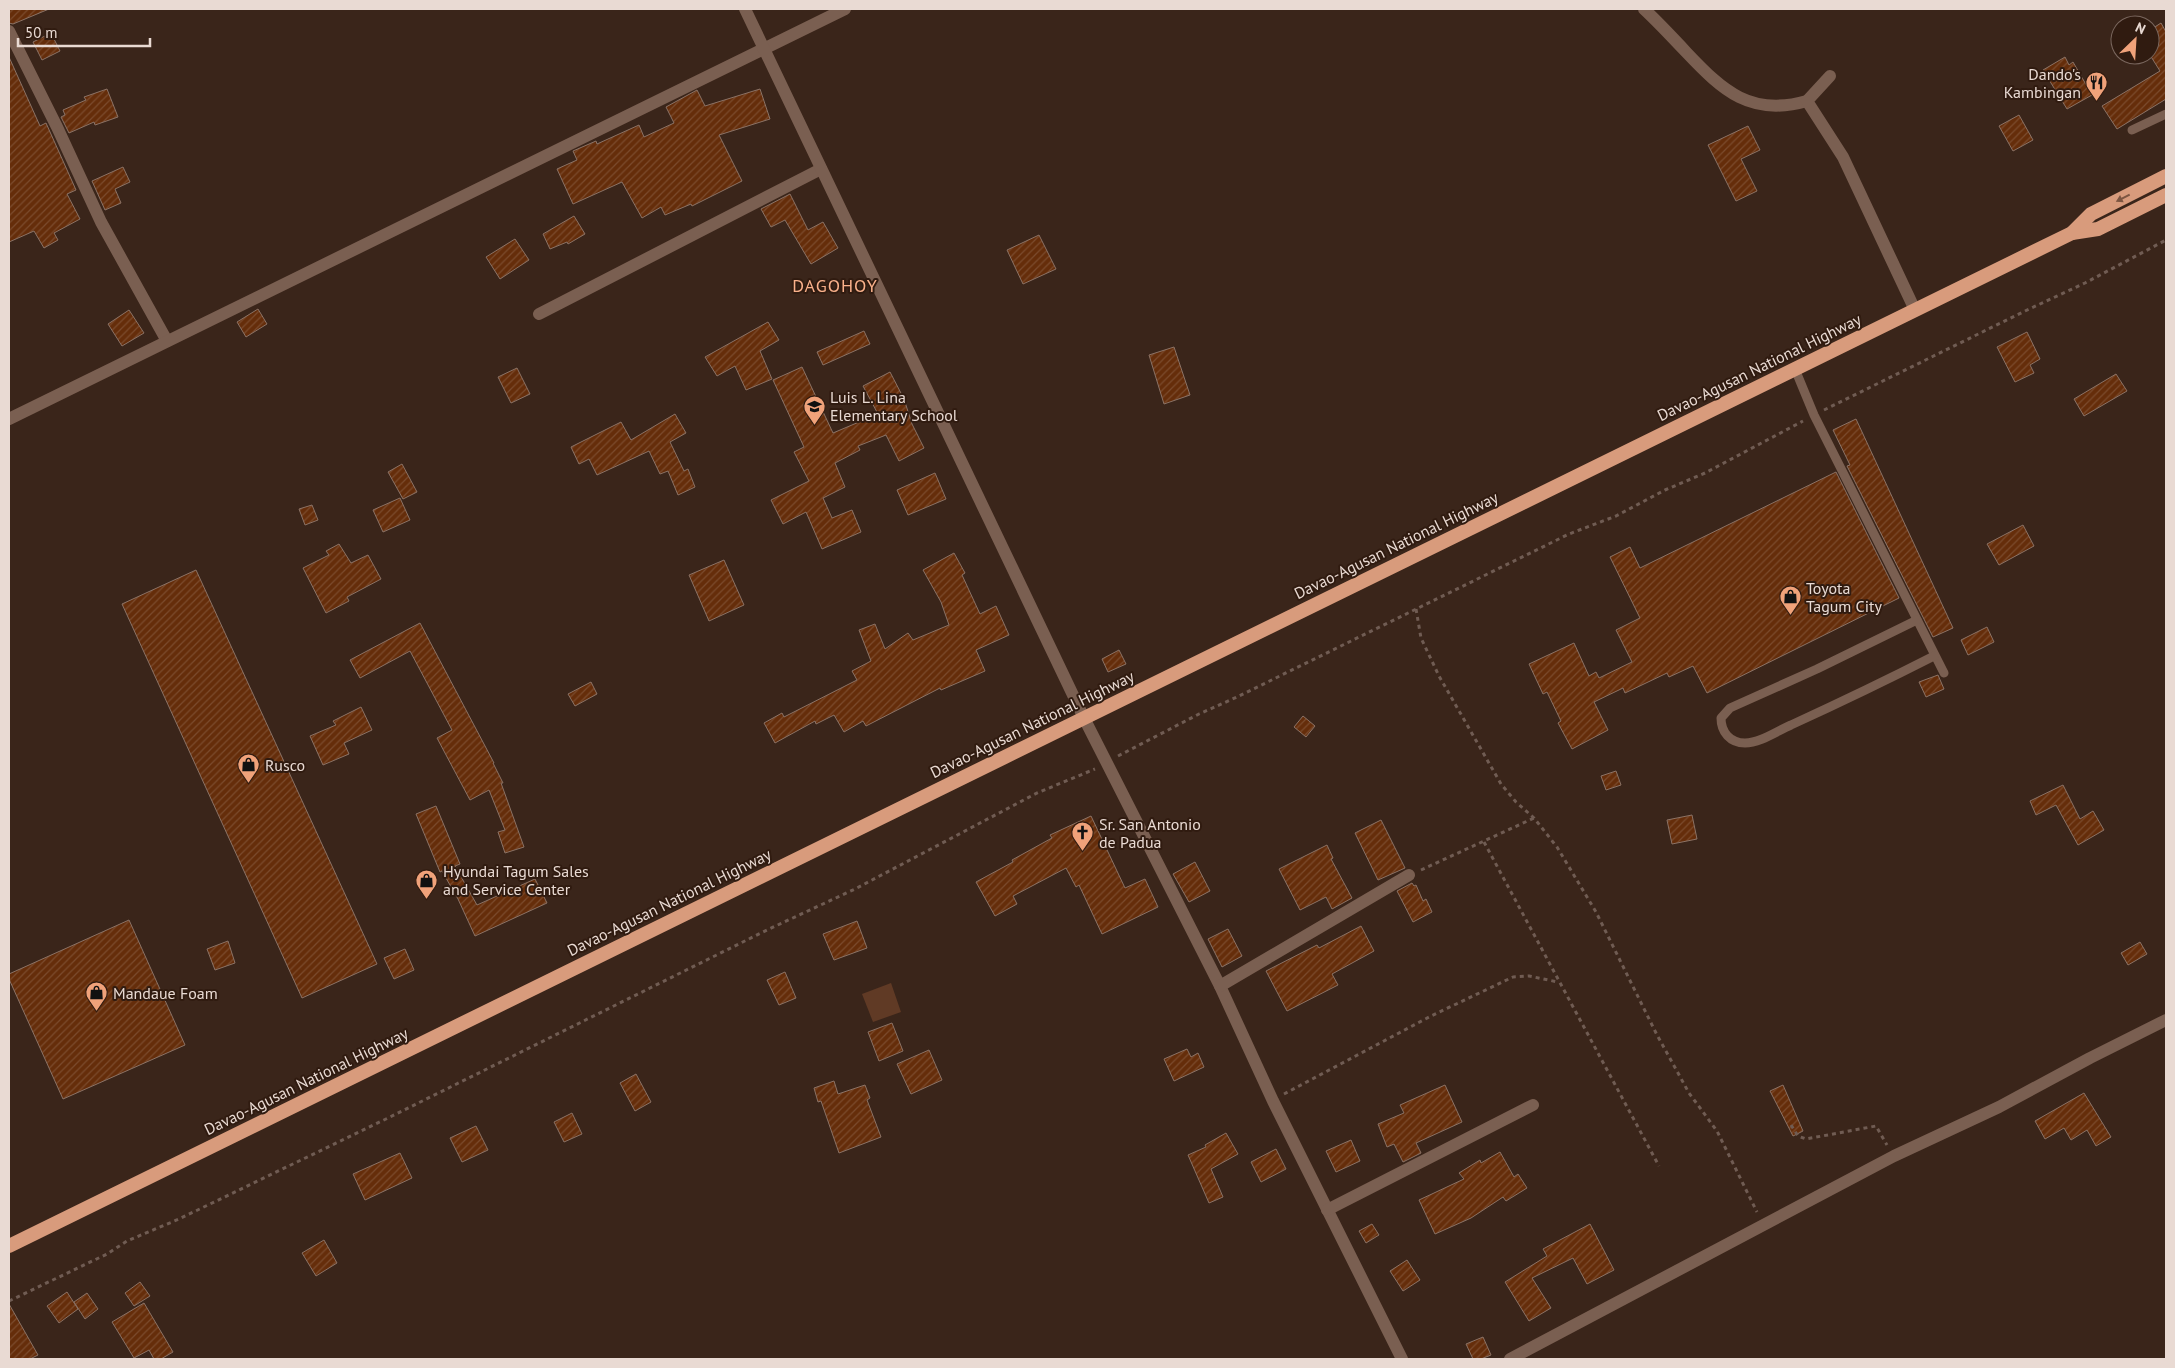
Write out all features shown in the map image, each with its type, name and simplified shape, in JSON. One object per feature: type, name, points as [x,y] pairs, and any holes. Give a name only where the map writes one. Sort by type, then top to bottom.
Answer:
[{"type":"highway","name":"Davao-Agusan National Highway","points":[[9,1246],[2072,232],[2091,214],[2166,176]]},
{"type":"highway","name":"Davao-Agusan National Highway","points":[[2072,232],[2098,229],[2166,195]]},
{"type":"street","points":[[745,9],[1106,764],[1220,986],[1273,1100],[1402,1359]]},
{"type":"street","points":[[9,419],[845,9]]},
{"type":"street","points":[[1644,9],[1709,77],[1731,93],[1768,106],[1786,106],[1806,100],[1830,76]]},
{"type":"street","points":[[9,31],[46,104],[101,222],[167,341]]},
{"type":"street","points":[[1806,100],[1843,158],[1914,310]]},
{"type":"street","points":[[539,314],[821,169]]},
{"type":"street","points":[[1220,986],[1409,875]]},
{"type":"street","points":[[1510,1359],[1894,1156],[1999,1108],[2090,1058],[2166,1020]]},
{"type":"street","points":[[1327,1210],[1533,1105]]},
{"type":"lane","points":[[2132,130],[2166,114]]},
{"type":"lane","points":[[1795,369],[1814,415],[1944,673]]},
{"type":"lane","points":[[1916,620],[1818,669],[1730,708],[1721,718],[1724,731],[1729,738],[1736,742],[1752,742],[1833,706],[1934,656]]},
{"type":"path","points":[[9,1301],[107,1254],[127,1241],[179,1219],[388,1118],[767,930],[855,889],[948,842],[1037,793],[1106,764],[1124,751],[1199,714],[1569,534],[1616,516],[1665,490],[1705,474],[1814,415],[1983,331],[2085,284],[2166,240]]},
{"type":"path","points":[[1416,609],[1421,638],[1439,676],[1500,784],[1534,818],[1557,847],[1596,912],[1622,968],[1657,1035],[1689,1093],[1717,1131],[1764,1226]]},
{"type":"path","points":[[1409,875],[1534,818]]},
{"type":"path","points":[[1484,842],[1659,1166]]},
{"type":"path","points":[[1273,1100],[1431,1016],[1513,976],[1530,976],[1558,982]]},
{"type":"path","points":[[1790,1125],[1798,1136],[1806,1139],[1876,1126],[1894,1156]]},
{"type":"shaded area","points":[[891,983],[901,1012],[873,1022],[862,994]]},
{"type":"building","points":[[9,9],[49,9],[13,24],[9,23]]},
{"type":"building","points":[[2160,24],[2166,32],[2166,99],[2117,129],[2102,106],[2160,71],[2156,65],[2160,65]]},
{"type":"building","points":[[51,33],[60,51],[42,60],[33,42]]},
{"type":"building","points":[[9,57],[40,126],[46,123],[76,190],[67,194],[80,219],[54,233],[58,240],[44,248],[34,231],[9,242]]},
{"type":"building","points":[[2065,57],[2069,65],[2073,62],[2092,95],[2067,109],[2043,70]]},
{"type":"building","points":[[107,89],[118,117],[95,125],[94,122],[69,133],[61,117],[65,115],[63,110],[86,100],[84,97]]},
{"type":"building","points":[[760,89],[770,119],[719,135],[742,181],[692,206],[691,204],[665,215],[661,207],[642,218],[622,182],[573,204],[557,169],[577,160],[573,151],[596,141],[597,144],[639,125],[644,137],[674,123],[666,107],[697,90],[705,106]]},
{"type":"building","points":[[2019,115],[2033,140],[2013,151],[1999,126]]},
{"type":"building","points":[[1748,126],[1760,150],[1741,159],[1757,191],[1736,201],[1708,145]]},
{"type":"building","points":[[123,167],[130,182],[115,189],[121,203],[105,210],[92,181]]},
{"type":"building","points":[[790,194],[808,230],[823,222],[838,248],[811,264],[785,220],[771,227],[761,209]]},
{"type":"building","points":[[574,216],[585,234],[568,244],[567,242],[550,249],[543,234]]},
{"type":"building","points":[[1039,235],[1056,269],[1023,284],[1007,250]]},
{"type":"building","points":[[515,239],[529,260],[500,279],[486,257]]},
{"type":"building","points":[[258,309],[267,324],[246,337],[237,322]]},
{"type":"building","points":[[129,310],[144,333],[122,346],[108,324]]},
{"type":"building","points":[[768,322],[779,340],[760,351],[772,379],[746,390],[735,366],[717,376],[705,357]]},
{"type":"building","points":[[864,331],[870,344],[823,365],[817,352]]},
{"type":"building","points":[[2027,332],[2040,359],[2030,365],[2034,373],[2015,382],[1997,347]]},
{"type":"building","points":[[1174,347],[1190,395],[1164,404],[1149,355]]},
{"type":"building","points":[[802,367],[833,433],[878,414],[863,386],[890,372],[904,399],[912,424],[924,448],[899,461],[886,435],[858,446],[860,450],[835,463],[845,487],[823,498],[832,518],[852,510],[861,532],[822,549],[806,512],[783,524],[771,500],[809,481],[794,452],[804,447],[773,380]]},
{"type":"building","points":[[517,368],[530,394],[511,403],[498,377]]},
{"type":"building","points":[[2116,374],[2127,391],[2084,416],[2074,399]]},
{"type":"building","points":[[675,414],[686,433],[670,442],[684,471],[688,469],[695,487],[678,495],[668,471],[660,474],[649,451],[597,475],[589,459],[579,464],[571,447],[621,422],[631,440]]},
{"type":"building","points":[[1856,419],[1953,628],[1933,637],[1847,466],[1850,465],[1833,430]]},
{"type":"building","points":[[402,464],[417,492],[403,499],[388,472]]},
{"type":"building","points":[[1836,472],[1899,598],[1707,693],[1693,666],[1669,677],[1667,673],[1625,693],[1623,688],[1594,702],[1608,730],[1572,749],[1558,723],[1561,721],[1547,692],[1543,694],[1529,664],[1574,643],[1589,676],[1596,672],[1599,678],[1632,662],[1616,630],[1640,618],[1610,557],[1630,547],[1640,568]]},
{"type":"building","points":[[935,473],[946,499],[908,515],[897,490]]},
{"type":"building","points":[[400,498],[410,520],[383,532],[373,510]]},
{"type":"building","points":[[312,505],[318,520],[305,525],[299,509]]},
{"type":"building","points":[[2023,525],[2034,546],[1999,565],[1987,544]]},
{"type":"building","points":[[339,544],[351,563],[368,555],[381,579],[347,597],[349,601],[326,613],[303,568],[329,555],[326,551]]},
{"type":"building","points":[[954,553],[965,573],[962,575],[980,614],[996,606],[1009,635],[976,650],[985,671],[941,690],[940,688],[866,726],[863,721],[844,732],[834,715],[816,724],[815,721],[775,743],[764,723],[782,713],[784,717],[857,680],[852,671],[871,661],[859,630],[875,624],[885,649],[908,633],[913,640],[949,625],[941,602],[923,570]]},
{"type":"building","points":[[724,560],[744,605],[709,621],[689,575]]},
{"type":"building","name":"Rusco","points":[[196,570],[377,964],[302,998],[122,604]]},
{"type":"building","points":[[420,623],[494,763],[503,783],[501,783],[524,847],[505,853],[498,832],[505,830],[489,790],[470,800],[437,738],[452,730],[410,651],[360,678],[350,660]]},
{"type":"building","points":[[1987,627],[1994,642],[1968,655],[1961,640]]},
{"type":"building","points":[[1119,650],[1126,664],[1108,672],[1102,659]]},
{"type":"building","points":[[1938,675],[1944,689],[1926,697],[1919,682]]},
{"type":"building","points":[[591,682],[597,694],[575,706],[568,694]]},
{"type":"building","points":[[361,707],[372,730],[344,743],[349,754],[323,765],[310,736],[336,725],[333,721]]},
{"type":"building","points":[[1303,716],[1315,726],[1306,737],[1294,727]]},
{"type":"building","points":[[1616,771],[1621,785],[1606,790],[1601,776]]},
{"type":"building","points":[[2063,785],[2080,819],[2093,811],[2104,830],[2078,845],[2056,805],[2036,815],[2030,801]]},
{"type":"building","points":[[436,806],[460,864],[455,866],[477,905],[535,879],[547,903],[475,936],[458,899],[442,871],[440,872],[416,814]]},
{"type":"building","points":[[1692,815],[1697,839],[1672,844],[1667,820]]},
{"type":"building","points":[[1091,816],[1125,888],[1145,879],[1158,907],[1102,934],[1079,885],[1076,887],[1066,868],[1013,896],[1017,904],[995,916],[976,882],[1052,838],[1050,835]]},
{"type":"building","points":[[1381,820],[1405,868],[1378,880],[1355,833]]},
{"type":"building","points":[[1327,845],[1333,858],[1331,859],[1352,898],[1332,909],[1326,897],[1300,910],[1279,869]]},
{"type":"building","points":[[1195,862],[1210,891],[1189,902],[1173,874]]},
{"type":"building","points":[[1412,883],[1414,886],[1416,885],[1423,901],[1426,899],[1432,912],[1413,922],[1397,891]]},
{"type":"building","name":"Mandaue Foam","points":[[129,920],[185,1045],[63,1099],[9,979],[9,974]]},
{"type":"building","points":[[857,921],[867,948],[834,960],[823,934]]},
{"type":"building","points":[[1361,926],[1374,951],[1332,974],[1338,985],[1287,1011],[1266,971],[1317,945],[1319,948]]},
{"type":"building","points":[[1228,929],[1242,956],[1222,967],[1208,939]]},
{"type":"building","points":[[228,941],[235,963],[215,970],[207,949]]},
{"type":"building","points":[[2140,942],[2147,954],[2128,965],[2121,953]]},
{"type":"building","points":[[405,949],[414,970],[394,979],[384,958]]},
{"type":"building","points":[[785,972],[796,998],[779,1005],[767,980]]},
{"type":"building","points":[[892,1023],[903,1051],[879,1061],[868,1032]]},
{"type":"building","points":[[1187,1049],[1191,1057],[1198,1053],[1204,1067],[1174,1081],[1164,1059]]},
{"type":"building","points":[[929,1050],[942,1080],[911,1094],[897,1064]]},
{"type":"building","points":[[636,1074],[651,1102],[635,1111],[620,1083]]},
{"type":"building","points":[[834,1081],[838,1094],[865,1085],[870,1098],[867,1100],[881,1137],[839,1153],[821,1101],[818,1102],[814,1088]]},
{"type":"building","points":[[1445,1085],[1462,1122],[1416,1143],[1421,1153],[1403,1162],[1394,1144],[1387,1147],[1378,1124],[1404,1113],[1400,1105]]},
{"type":"building","points":[[1783,1085],[1803,1131],[1793,1136],[1770,1091]]},
{"type":"building","points":[[2084,1093],[2111,1137],[2096,1146],[2087,1130],[2071,1140],[2064,1128],[2045,1139],[2035,1121]]},
{"type":"building","points":[[572,1113],[582,1134],[564,1142],[554,1122]]},
{"type":"building","points":[[476,1126],[488,1150],[462,1162],[450,1138]]},
{"type":"building","points":[[1226,1133],[1238,1154],[1211,1169],[1223,1197],[1209,1203],[1188,1155],[1206,1147],[1205,1145]]},
{"type":"building","points":[[1351,1140],[1360,1161],[1336,1172],[1326,1151]]},
{"type":"building","points":[[1276,1149],[1286,1169],[1261,1182],[1251,1162]]},
{"type":"building","points":[[1500,1152],[1514,1177],[1518,1174],[1527,1188],[1506,1201],[1503,1197],[1471,1218],[1435,1234],[1419,1200],[1464,1179],[1459,1173],[1480,1160],[1481,1163]]},
{"type":"building","points":[[400,1153],[412,1178],[365,1200],[353,1174]]},
{"type":"building","points":[[1372,1224],[1379,1235],[1366,1243],[1359,1231]]},
{"type":"building","points":[[1590,1224],[1614,1270],[1587,1284],[1573,1258],[1532,1278],[1551,1308],[1529,1321],[1505,1282],[1547,1256],[1543,1249]]},
{"type":"building","points":[[324,1240],[337,1263],[316,1276],[302,1253]]},
{"type":"building","points":[[1407,1260],[1420,1280],[1403,1291],[1390,1271]]},
{"type":"building","points":[[140,1282],[150,1296],[134,1306],[125,1293]]},
{"type":"building","points":[[67,1292],[78,1309],[59,1323],[47,1306]]},
{"type":"building","points":[[87,1293],[98,1309],[85,1319],[74,1302]]},
{"type":"building","points":[[144,1303],[173,1352],[161,1359],[154,1359],[149,1350],[134,1358],[112,1322]]},
{"type":"building","points":[[9,1304],[38,1355],[30,1359],[9,1359]]},
{"type":"building","points":[[1483,1337],[1491,1355],[1481,1359],[1473,1359],[1466,1344]]},
{"type":"place","name":"Dando's Kambingan","points":[[2097,102]]},
{"type":"place","name":"Luis L. Lina Elementary School","points":[[814,425]]},
{"type":"place","name":"Toyota Tagum City","points":[[1790,616]]},
{"type":"place","name":"Rusco","points":[[249,784]]},
{"type":"place","name":"Sr. San Antonio de Padua","points":[[1083,852]]},
{"type":"place","name":"Hyundai Tagum Sales and Service Center","points":[[427,899]]},
{"type":"place","name":"Mandaue Foam","points":[[97,1012]]},
{"type":"district","name":"DAGOHOY","points":[[835,285]]}]
